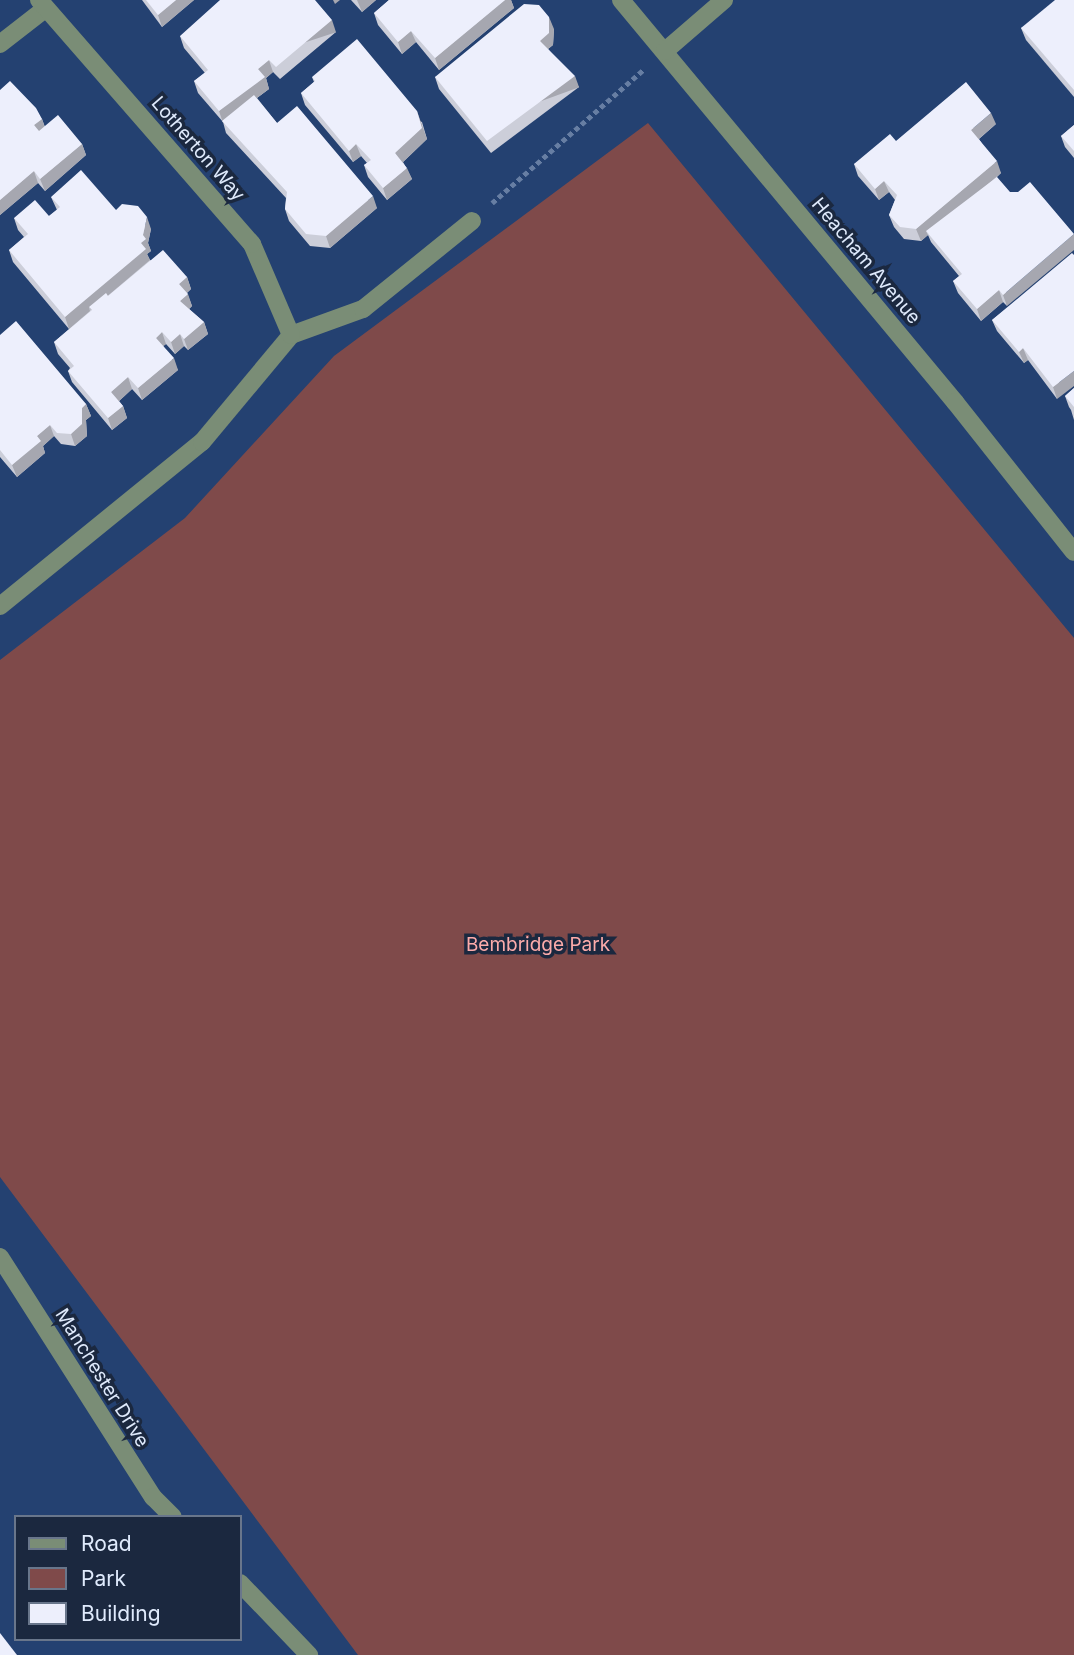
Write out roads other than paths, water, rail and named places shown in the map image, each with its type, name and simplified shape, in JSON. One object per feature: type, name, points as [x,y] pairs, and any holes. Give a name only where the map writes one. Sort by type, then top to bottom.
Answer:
[{"type":"street","name":"Heacham Avenue","points":[[621,0],[1074,552]]},
{"type":"street","points":[[665,51],[724,0]]},
{"type":"street","name":"Lotherton Way","points":[[0,44],[43,4],[252,243],[291,335]]},
{"type":"street","points":[[0,606],[202,442],[291,335],[363,309],[472,221]]},
{"type":"street","name":"Manchester Drive","points":[[0,1257],[153,1497],[171,1515]]},
{"type":"street","points":[[242,1585],[309,1655]]},
{"type":"park label","name":"Bembridge Park","points":[[538,945]]}]
